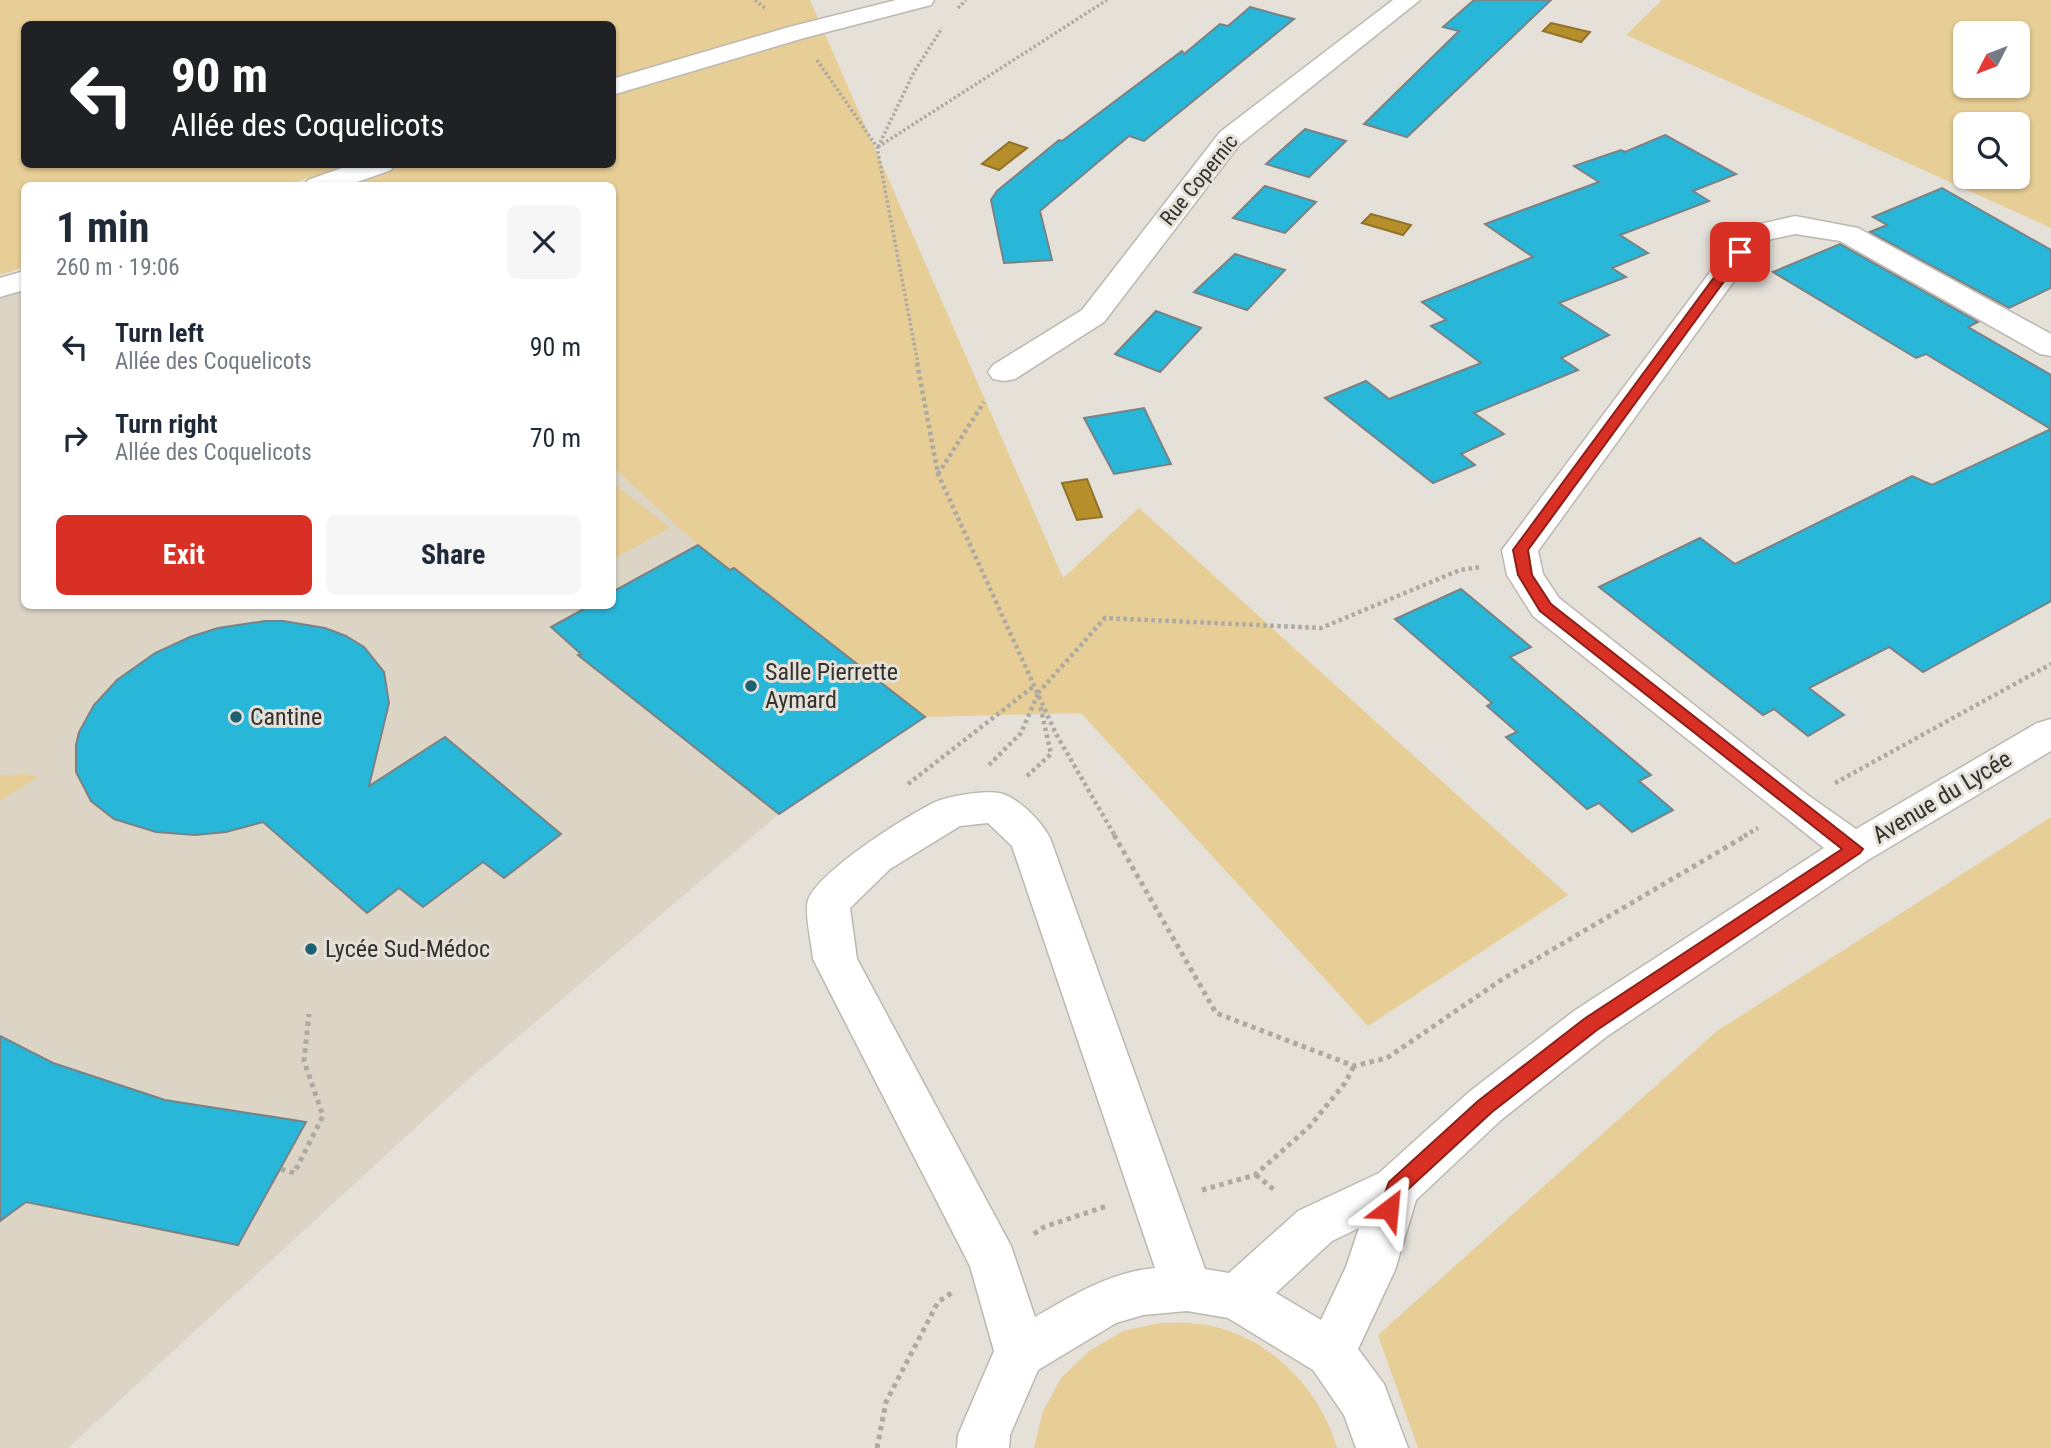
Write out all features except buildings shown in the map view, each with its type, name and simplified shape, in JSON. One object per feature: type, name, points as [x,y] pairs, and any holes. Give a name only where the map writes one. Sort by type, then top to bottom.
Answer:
[{"type":"street","points":[[616,86],[798,32],[922,0]]},
{"type":"street","name":"Rue Copernic","points":[[1004,372],[1093,316],[1230,138],[1408,0]]},
{"type":"street","points":[[329,182],[370,168]]},
{"type":"street","points":[[1854,849],[1795,806],[1546,607],[1525,575],[1520,550],[1753,234],[1796,225],[1848,234],[2051,347]]},
{"type":"street","points":[[0,288],[21,281]]},
{"type":"street","name":"Avenue du Lycée","points":[[1237,1297],[1315,1226],[1396,1188],[1485,1106],[1590,1024],[1854,849],[2051,733]]},
{"type":"street","points":[[1020,1353],[994,1262],[835,959],[828,903],[875,858],[951,812],[996,807],[1030,838],[1187,1288]]},
{"type":"street","name":"Avenue du Lycée","points":[[1331,1353],[1370,1270],[1396,1188]]},
{"type":"street","points":[[984,1448],[984,1435],[1004,1383],[1020,1353],[1103,1304],[1143,1292],[1187,1288],[1237,1297],[1331,1353],[1366,1402],[1382,1448]]},
{"type":"path","points":[[956,10],[966,0]]},
{"type":"path","points":[[877,147],[1107,0]]},
{"type":"path","points":[[877,147],[914,72],[947,20]]},
{"type":"path","points":[[798,32],[877,147],[938,474],[1056,734],[1216,1013],[1354,1066],[1387,1058],[1504,978],[1795,806],[2051,664]]},
{"type":"path","points":[[938,474],[1004,372]]},
{"type":"path","points":[[989,765],[1021,733],[1038,694],[1105,618],[1321,628],[1460,570],[1523,561]]},
{"type":"path","points":[[905,786],[1034,685]]},
{"type":"path","points":[[996,807],[1051,754],[1038,694]]},
{"type":"path","points":[[281,1169],[294,1173],[323,1116],[304,1061],[309,1014]]},
{"type":"path","points":[[877,1448],[886,1402],[939,1302],[1044,1227],[1109,1206],[1211,1189],[1255,1175],[1310,1126],[1345,1083],[1354,1066]]},
{"type":"path","points":[[1255,1175],[1277,1192]]},
{"type":"shaded area","points":[[0,0],[810,0],[1063,578],[1139,508],[1568,895],[1368,1026],[1081,713],[925,717],[734,568],[730,570],[698,545],[616,470],[616,182],[310,182],[307,178],[296,182],[21,182],[21,268],[0,275]]},
{"type":"shaded area","points":[[1662,0],[2051,0],[2051,228],[1965,189],[2030,189],[2030,112],[1953,112],[1953,183],[1626,35]]},
{"type":"shaded area","points":[[1551,23],[1590,32],[1581,42],[1543,31]]},
{"type":"shaded area","points":[[1009,142],[1027,148],[999,170],[982,164]]},
{"type":"shaded area","points":[[1371,214],[1411,225],[1403,235],[1362,223]]},
{"type":"shaded area","name":"Lycée Sud-Médoc","points":[[21,289],[21,609],[616,609],[616,470],[698,545],[734,568],[925,717],[779,814],[464,1083],[68,1448],[0,1448],[0,297]]},
{"type":"shaded area","points":[[1087,479],[1102,517],[1077,520],[1062,483]]},
{"type":"shaded area","points":[[616,485],[670,528],[616,557]]},
{"type":"shaded area","points":[[0,776],[39,776],[0,801]]},
{"type":"shaded area","points":[[2051,817],[2051,1448],[1418,1448],[1378,1335],[1717,1031]]},
{"type":"shaded area","points":[[1160,1323],[1194,1323],[1223,1329],[1267,1350],[1303,1384],[1329,1425],[1337,1448],[1034,1448],[1043,1411],[1061,1378],[1089,1351],[1123,1331]]},
{"type":"place","name":"Salle Pierrette Aymard","points":[[751,686]]},
{"type":"place","name":"Cantine","points":[[236,717]]},
{"type":"place","name":"Lycée Sud-Médoc","points":[[311,949]]},
{"type":"route","points":[[1389,1209],[1396,1188],[1485,1106],[1590,1024],[1854,849],[1795,806],[1546,607],[1525,575],[1520,550],[1740,252]]}]
